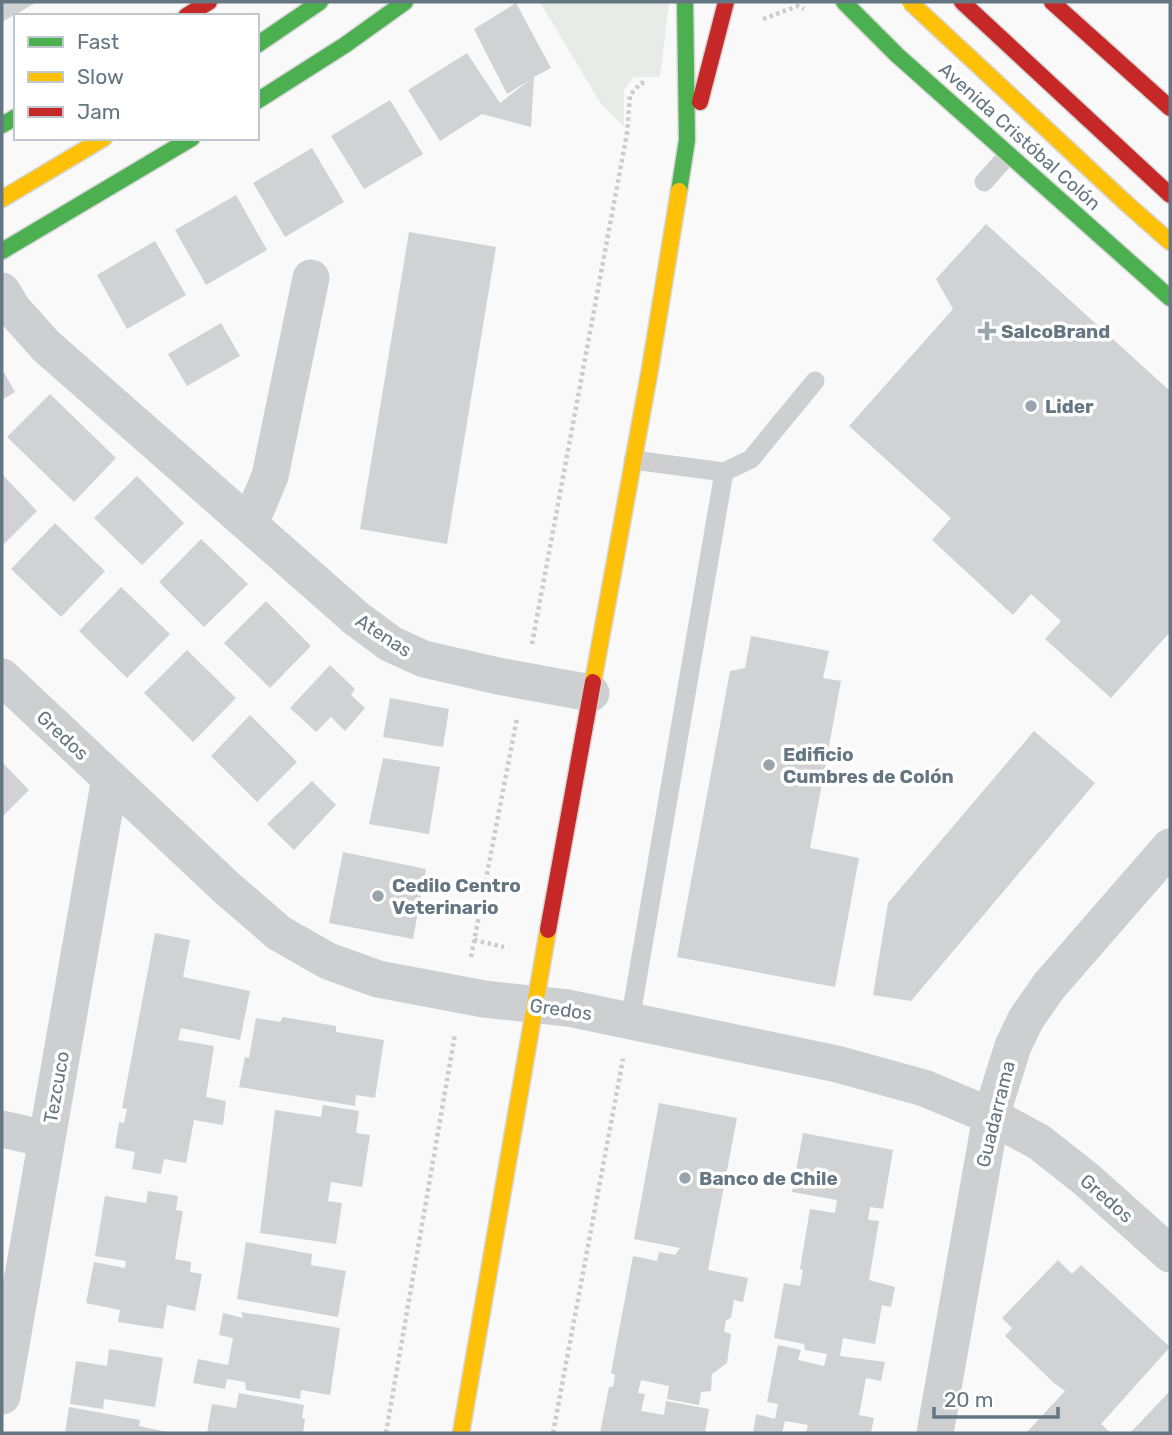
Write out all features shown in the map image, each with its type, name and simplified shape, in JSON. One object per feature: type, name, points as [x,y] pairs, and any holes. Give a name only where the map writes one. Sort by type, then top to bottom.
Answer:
[{"type":"main road","points":[[189,14],[209,2]]},
{"type":"main road","points":[[259,44],[320,2]]},
{"type":"main road","points":[[259,100],[335,52],[405,2]]},
{"type":"main road","points":[[461,1433],[687,140],[685,2]]},
{"type":"main road","points":[[687,140],[704,92],[726,2]]},
{"type":"main road","points":[[719,26],[740,2]]},
{"type":"main road","name":"Avenida Cristóbal Colón","points":[[845,2],[897,55],[1170,298]]},
{"type":"main road","name":"Avenida Cristóbal Colón","points":[[910,2],[1170,242]]},
{"type":"main road","points":[[962,2],[1170,195]]},
{"type":"main road","points":[[1052,2],[1170,108]]},
{"type":"main road","points":[[2,199],[101,140]]},
{"type":"main road","points":[[2,251],[189,140]]},
{"type":"street","points":[[250,524],[270,476],[311,278]]},
{"type":"street","name":"Atenas","points":[[2,291],[12,308],[46,346],[357,619],[391,644],[424,659],[591,693]]},
{"type":"street","name":"Gredos","points":[[2,677],[228,889],[279,933],[328,961],[378,978],[463,995],[568,1008],[837,1064],[924,1088],[991,1116],[1039,1142],[1086,1179],[1170,1254]]},
{"type":"street","name":"Tezcuco","points":[[2,1396],[110,778]]},
{"type":"street","name":"Guadarrama","points":[[935,1433],[991,1116],[1013,1046],[1026,1019],[1049,986],[1170,847]]},
{"type":"street","points":[[2,1129],[47,1139]]},
{"type":"lane","points":[[985,182],[1008,155]]},
{"type":"lane","points":[[633,460],[724,472],[751,458],[815,381]]},
{"type":"lane","points":[[630,1021],[724,472]]},
{"type":"path","points":[[762,20],[798,6],[808,10]]},
{"type":"path","points":[[386,1433],[463,995],[525,681],[627,133],[630,95],[641,83],[687,88]]},
{"type":"path","points":[[553,1433],[630,1021]]},
{"type":"shaded area","points":[[540,2],[669,2],[660,77],[634,77],[624,90],[624,127],[601,104]]},
{"type":"building","points":[[2,2],[37,2],[14,14],[2,22]]},
{"type":"building","points":[[516,3],[551,68],[534,77],[531,127],[482,114],[440,141],[408,90],[467,53],[500,103],[531,79],[507,94],[474,29]]},
{"type":"building","points":[[390,100],[423,154],[364,189],[331,136]]},
{"type":"building","points":[[312,148],[344,202],[285,237],[253,183]]},
{"type":"building","points":[[236,195],[267,250],[206,285],[175,230]]},
{"type":"building","points":[[986,224],[1170,391],[1170,632],[1111,698],[1045,639],[1061,621],[1031,594],[1013,615],[932,540],[951,518],[849,426],[953,309],[936,279]]},
{"type":"building","points":[[409,232],[496,247],[447,544],[360,529]]},
{"type":"building","points":[[155,241],[186,295],[127,329],[97,275]]},
{"type":"building","points":[[221,323],[240,356],[187,386],[168,354]]},
{"type":"building","points":[[2,369],[15,392],[2,400]]},
{"type":"building","points":[[50,394],[116,458],[74,502],[7,437]]},
{"type":"building","points":[[2,474],[37,511],[2,546]]},
{"type":"building","points":[[137,476],[184,523],[142,565],[94,518]]},
{"type":"building","points":[[55,523],[105,571],[61,617],[11,569]]},
{"type":"building","points":[[201,539],[248,584],[204,627],[159,582]]},
{"type":"building","points":[[121,587],[170,634],[127,678],[79,631]]},
{"type":"building","points":[[266,601],[311,646],[270,688],[224,643]]},
{"type":"building","name":"Edificio Cumbres de Colón","points":[[751,636],[829,651],[823,678],[841,681],[810,848],[859,858],[835,987],[677,957],[730,671],[745,668]]},
{"type":"building","points":[[187,650],[236,698],[193,742],[144,693]]},
{"type":"building","points":[[330,665],[355,689],[351,695],[365,708],[345,731],[331,717],[316,732],[290,708]]},
{"type":"building","points":[[390,698],[449,709],[443,747],[383,737]]},
{"type":"building","points":[[250,715],[297,762],[257,802],[211,756]]},
{"type":"building","points":[[1034,731],[1095,783],[911,1001],[873,995],[888,903]]},
{"type":"building","points":[[383,758],[440,767],[429,834],[369,824]]},
{"type":"building","points":[[2,762],[29,790],[2,817]]},
{"type":"building","points":[[312,781],[336,805],[294,850],[267,824]]},
{"type":"building","name":"Cedilo Centro Veterinario","points":[[343,852],[426,869],[413,939],[329,923]]},
{"type":"building","points":[[155,933],[190,940],[183,977],[250,991],[240,1040],[181,1028],[178,1040],[214,1046],[206,1097],[226,1101],[223,1125],[194,1120],[186,1163],[164,1159],[161,1174],[132,1169],[135,1152],[115,1148],[119,1122],[124,1123],[127,1109],[122,1108]]},
{"type":"building","points":[[283,1017],[336,1026],[336,1032],[384,1040],[375,1098],[356,1095],[355,1106],[239,1087],[245,1057],[249,1058],[256,1018],[280,1022]]},
{"type":"building","points":[[659,1103],[737,1118],[708,1270],[748,1278],[743,1302],[734,1300],[731,1318],[726,1320],[724,1332],[731,1334],[727,1363],[712,1374],[711,1391],[701,1392],[699,1405],[667,1399],[669,1386],[641,1380],[638,1393],[645,1394],[641,1411],[664,1415],[666,1401],[709,1409],[705,1433],[600,1433],[609,1387],[613,1387],[615,1375],[611,1373],[633,1256],[657,1261],[659,1252],[675,1255],[680,1248],[634,1239]]},
{"type":"building","points":[[323,1105],[359,1111],[356,1133],[370,1135],[362,1187],[331,1182],[328,1201],[342,1203],[336,1244],[260,1233],[275,1110],[321,1117]]},
{"type":"building","points":[[803,1133],[893,1150],[883,1209],[870,1207],[868,1220],[879,1221],[869,1280],[895,1287],[891,1307],[882,1305],[875,1344],[843,1338],[840,1356],[885,1362],[881,1381],[866,1378],[859,1415],[874,1418],[871,1433],[806,1433],[808,1425],[785,1421],[782,1433],[753,1433],[756,1414],[775,1419],[778,1404],[767,1402],[778,1345],[801,1350],[798,1360],[824,1366],[827,1354],[805,1350],[804,1344],[774,1338],[784,1283],[800,1286],[803,1270],[800,1269],[810,1209],[835,1213],[837,1200],[792,1192]]},
{"type":"building","points":[[148,1191],[178,1196],[176,1210],[183,1211],[175,1259],[191,1262],[190,1272],[202,1274],[195,1311],[167,1305],[163,1329],[118,1322],[120,1310],[86,1303],[94,1262],[125,1268],[126,1261],[95,1256],[105,1196],[146,1203]]},
{"type":"building","points":[[246,1242],[312,1254],[311,1265],[346,1271],[338,1317],[237,1299]]},
{"type":"building","points":[[1058,1260],[1072,1274],[1081,1265],[1170,1347],[1101,1424],[1111,1433],[1026,1433],[1065,1391],[1005,1336],[1012,1328],[1002,1318]]},
{"type":"building","points":[[241,1312],[340,1328],[330,1395],[301,1390],[300,1399],[246,1390],[245,1382],[227,1379],[225,1389],[193,1383],[198,1359],[228,1365],[233,1338],[219,1335],[223,1313],[243,1318]]},
{"type":"building","points":[[109,1349],[163,1358],[155,1407],[104,1399],[103,1409],[70,1404],[76,1361],[107,1366]]},
{"type":"building","points":[[1170,1391],[1170,1433],[1130,1433]]},
{"type":"building","points":[[239,1393],[304,1405],[303,1433],[207,1433],[212,1404],[236,1408]]},
{"type":"building","points":[[69,1407],[140,1420],[139,1426],[172,1433],[65,1433]]},
{"type":"traffic: fast","points":[[259,44],[320,2]]},
{"type":"traffic: fast","points":[[259,100],[345,45],[405,2]]},
{"type":"traffic: fast","points":[[679,191],[687,140],[685,2]]},
{"type":"traffic: fast","points":[[844,2],[897,55],[1170,298]]},
{"type":"traffic: fast","points":[[2,125],[14,118]]},
{"type":"traffic: fast","points":[[2,251],[189,140]]},
{"type":"traffic: slow","points":[[910,2],[1127,204]]},
{"type":"traffic: slow","points":[[2,199],[101,140]]},
{"type":"traffic: slow","points":[[593,682],[650,369],[679,191]]},
{"type":"traffic: slow","points":[[1127,204],[1170,242]]},
{"type":"traffic: slow","points":[[461,1433],[548,930]]},
{"type":"traffic: jam","points":[[189,14],[209,2]]},
{"type":"traffic: jam","points":[[700,102],[726,2]]},
{"type":"traffic: jam","points":[[962,2],[1170,195]]},
{"type":"traffic: jam","points":[[1052,2],[1170,108]]},
{"type":"traffic: jam","points":[[548,930],[593,682]]},
{"type":"place","name":"SalcoBrand","points":[[987,331]]},
{"type":"place","name":"Lider","points":[[1031,406]]},
{"type":"place","name":"Edificio Cumbres de Colón","points":[[769,765]]},
{"type":"place","name":"Cedilo Centro Veterinario","points":[[378,896]]},
{"type":"place","name":"Banco de Chile","points":[[685,1178]]}]
